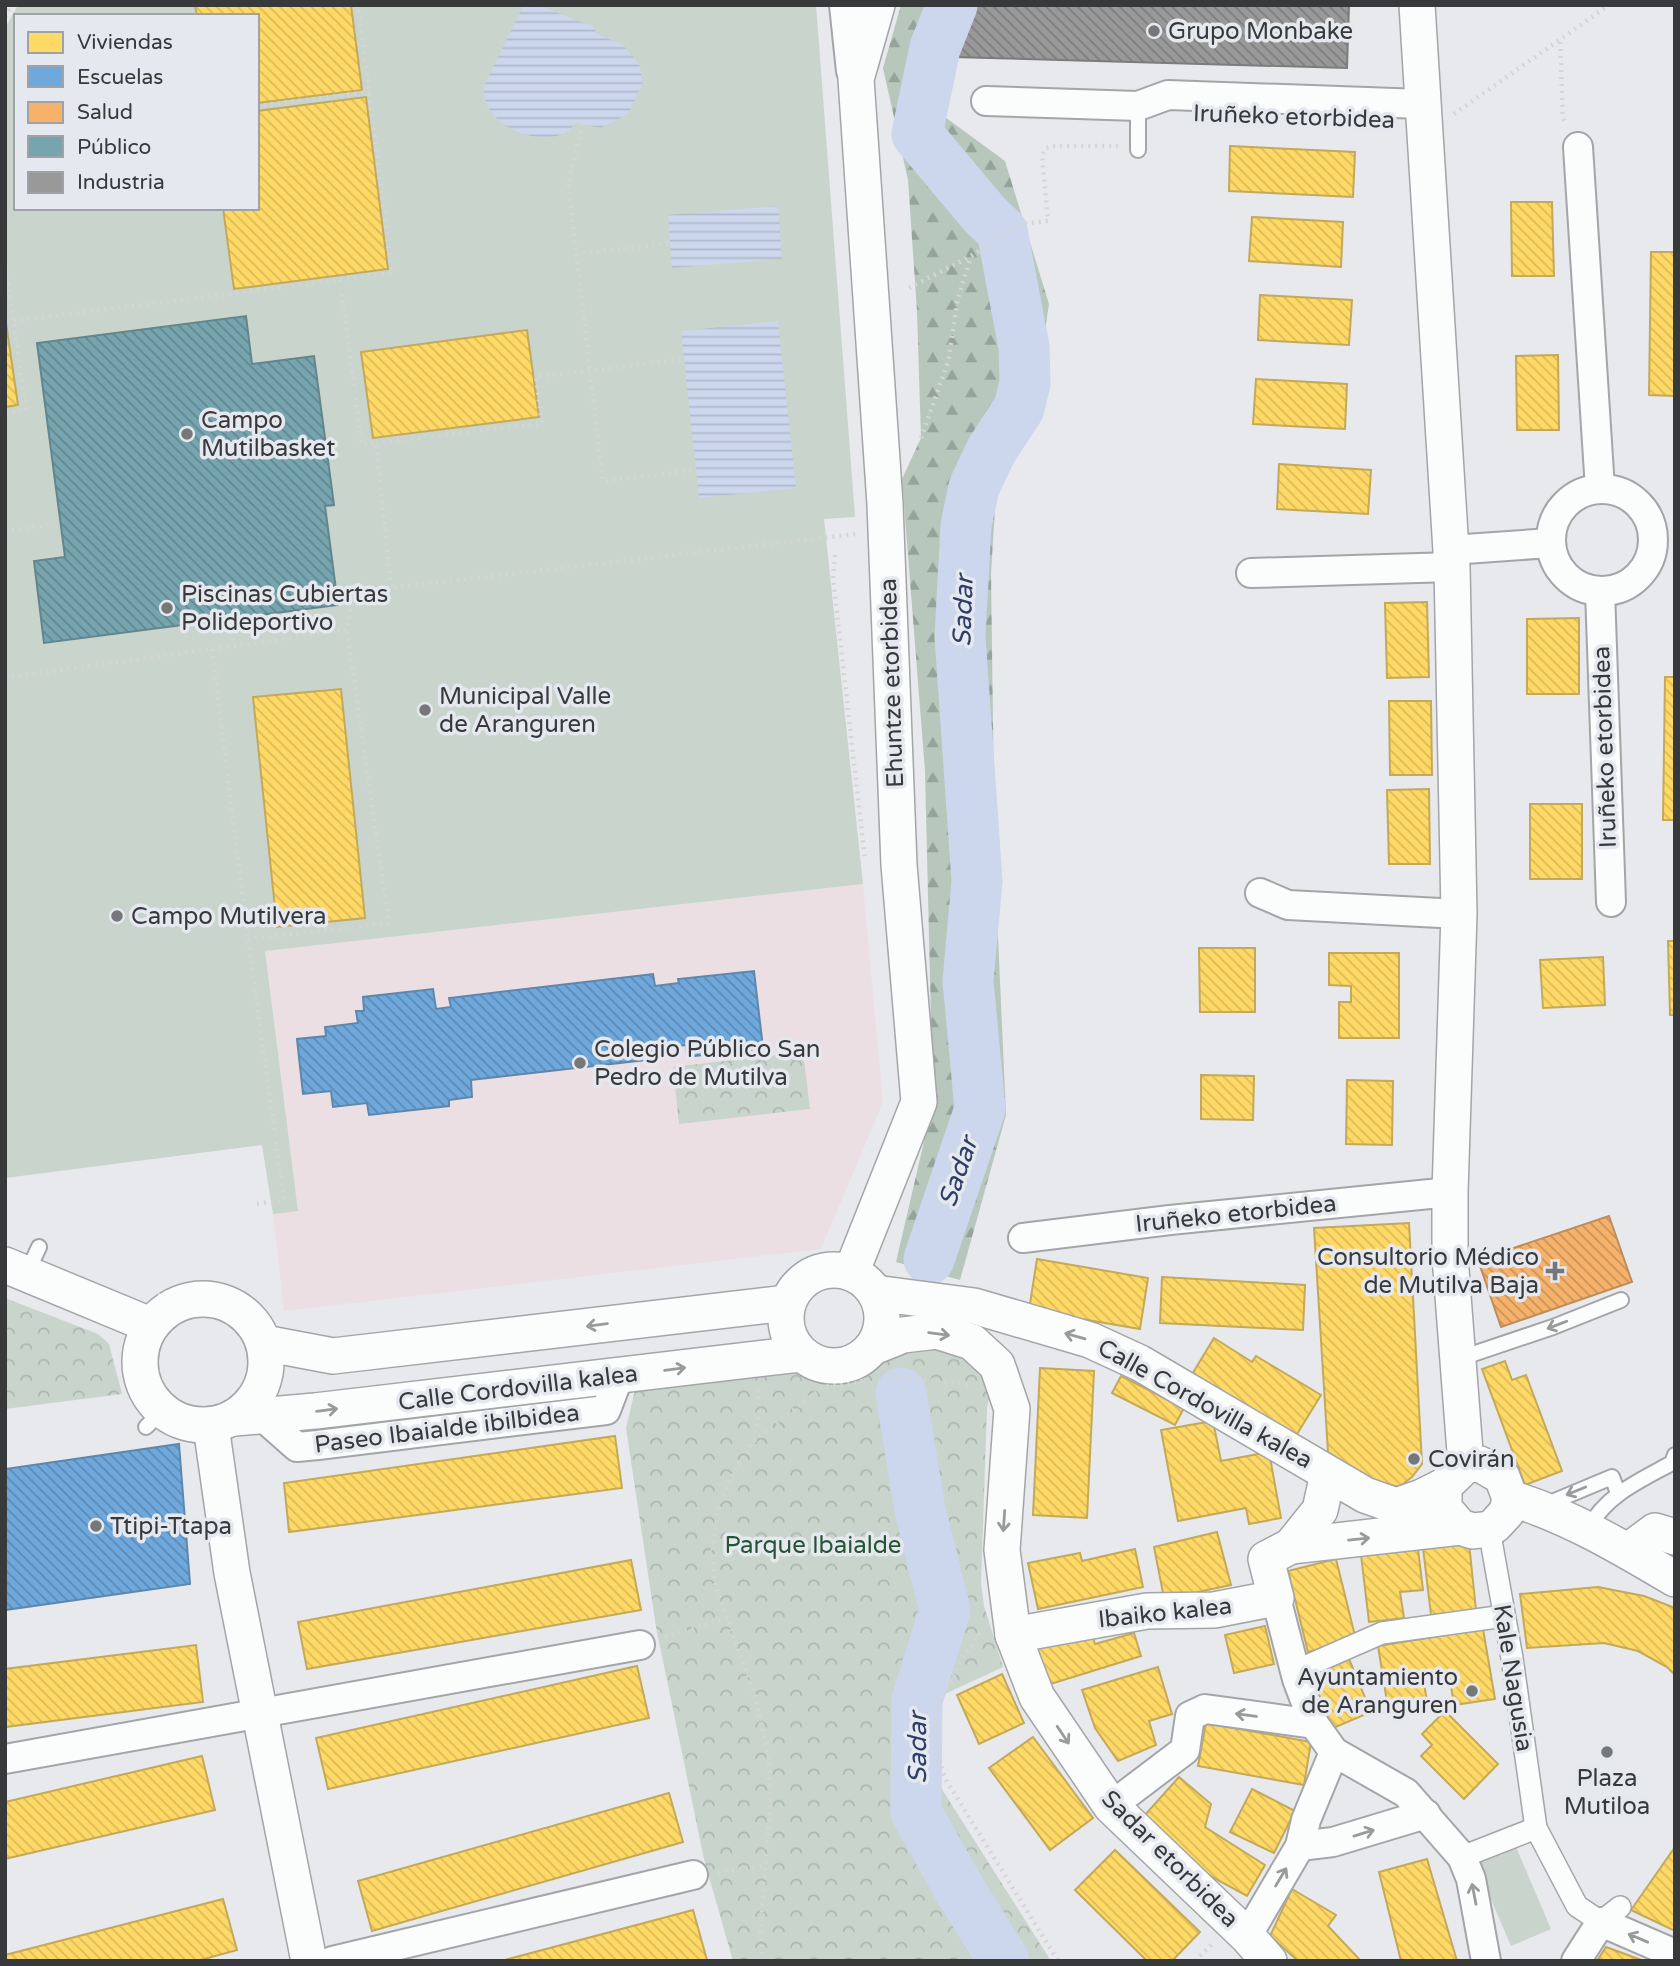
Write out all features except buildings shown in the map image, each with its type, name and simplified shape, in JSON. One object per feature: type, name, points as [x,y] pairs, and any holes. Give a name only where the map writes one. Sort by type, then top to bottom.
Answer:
[{"type":"street","name":"Ehuntze etorbidea","points":[[844,5],[851,71],[856,79]]},
{"type":"street","name":"Ehuntze etorbidea","points":[[863,1283],[919,1102],[899,865],[885,504],[856,79],[877,5]]},
{"type":"street","name":"Iruñeko etorbidea","points":[[1417,5],[1430,116],[1451,559],[1459,914],[1450,1192],[1450,1257],[1457,1359],[1455,1476],[1444,1508],[1474,1528]]},
{"type":"street","name":"Iruñeko etorbidea","points":[[986,101],[1138,106],[1168,95],[1430,116]]},
{"type":"street","points":[[1578,147],[1600,489]]},
{"type":"street","points":[[1600,489],[1624,494],[1639,506],[1664,542],[1639,575],[1618,589],[1600,591],[1573,583],[1557,566],[1550,543],[1555,518],[1568,501],[1584,492],[1600,489]]},
{"type":"street","points":[[1251,573],[1451,559],[1550,543]]},
{"type":"street","name":"Iruñeko etorbidea","points":[[1600,591],[1611,902]]},
{"type":"street","points":[[1261,893],[1288,905],[1459,914]]},
{"type":"street","name":"Iruñeko etorbidea","points":[[1023,1238],[1170,1220],[1450,1192]]},
{"type":"street","points":[[23,1262],[152,1310],[164,1312],[187,1301],[221,1301],[265,1330],[333,1356],[787,1303]]},
{"type":"street","points":[[830,1270],[863,1283],[882,1319],[878,1366],[860,1359],[846,1365],[823,1366],[800,1354],[786,1332],[787,1303],[799,1284],[812,1275],[830,1270]]},
{"type":"street","name":"Calle Cordovilla kalea","points":[[863,1283],[974,1306],[1090,1340],[1140,1363],[1365,1495],[1396,1506],[1422,1497],[1455,1476]]},
{"type":"street","points":[[152,1310],[141,1350],[140,1372],[152,1399],[154,1419],[170,1417],[236,1420]]},
{"type":"street","points":[[265,1330],[265,1378],[254,1402],[236,1420],[232,1573],[309,1961]]},
{"type":"street","name":"Sadar etorbidea","points":[[878,1366],[903,1335],[937,1331],[972,1342],[997,1365],[1012,1409],[999,1631],[1037,1696],[1111,1805],[1258,1948]]},
{"type":"street","name":"Calle Cordovilla kalea","points":[[236,1420],[800,1354]]},
{"type":"street","points":[[1455,1476],[1480,1464],[1502,1477],[1525,1502],[1588,1529],[1675,1579]]},
{"type":"street","name":"Calle Cordovilla kalea","points":[[1276,1598],[1266,1559],[1291,1546],[1320,1510],[1328,1474]]},
{"type":"street","points":[[1291,1546],[1495,1525],[1507,1512],[1525,1502]]},
{"type":"street","name":"Kale Nagusia","points":[[1474,1528],[1518,1656],[1536,1828],[1577,1906],[1611,1915],[1675,1954]]},
{"type":"street","points":[[1628,1551],[1655,1531],[1675,1537]]},
{"type":"street","points":[[1276,1598],[1295,1671],[1314,1724],[1334,1752],[1406,1793],[1462,1857],[1471,1879],[1486,1961]]},
{"type":"street","name":"Ibaiko kalea","points":[[999,1631],[1147,1611],[1214,1610],[1276,1598]]},
{"type":"street","points":[[1295,1671],[1382,1633],[1504,1616]]},
{"type":"street","points":[[5,1759],[640,1645]]},
{"type":"street","points":[[1111,1805],[1185,1750],[1190,1716],[1205,1709],[1314,1724]]},
{"type":"street","points":[[1258,1948],[1300,1846],[1306,1820],[1334,1752]]},
{"type":"street","points":[[1300,1846],[1333,1842],[1426,1814]]},
{"type":"street","points":[[1462,1857],[1536,1828]]},
{"type":"street","points":[[332,1961],[693,1875]]},
{"type":"street","points":[[1576,1961],[1611,1915]]},
{"type":"lane","points":[[1138,106],[1138,148]]},
{"type":"lane","points":[[1457,1359],[1553,1327],[1621,1300]]},
{"type":"lane","points":[[1588,1529],[1597,1511],[1618,1493],[1672,1463],[1675,1455]]},
{"type":"lane","points":[[1525,1502],[1612,1477],[1618,1493]]},
{"type":"path","points":[[5,17],[12,5]]},
{"type":"path","points":[[14,321],[392,273],[358,5]]},
{"type":"path","points":[[1430,116],[1463,107],[1609,5]]},
{"type":"path","points":[[1560,41],[1563,118],[1578,147]]},
{"type":"path","points":[[259,106],[370,92]]},
{"type":"path","points":[[583,124],[568,183],[603,481],[696,470]]},
{"type":"path","points":[[909,288],[971,256],[1021,224],[1048,221],[1042,156],[1046,148],[1138,148]]},
{"type":"path","points":[[576,254],[670,243]]},
{"type":"path","points":[[920,438],[948,362],[958,298],[971,256]]},
{"type":"path","points":[[5,262],[26,410],[5,413]]},
{"type":"path","points":[[340,280],[362,444],[542,424],[536,377],[684,359]]},
{"type":"path","points":[[376,443],[391,587]]},
{"type":"path","points":[[5,531],[53,524]]},
{"type":"path","points":[[248,939],[389,923],[347,630],[351,606],[364,591],[864,533]]},
{"type":"path","name":"Ehuntze etorbidea","points":[[835,555],[832,577],[866,873]]},
{"type":"path","points":[[5,678],[347,630]]},
{"type":"path","points":[[212,649],[284,1200],[256,1204]]},
{"type":"path","points":[[152,1310],[199,1285],[211,1285],[235,1292],[252,1302],[265,1330]]},
{"type":"path","points":[[763,1961],[760,1935],[771,1805],[768,1754],[755,1696],[714,1581],[713,1544],[719,1506],[734,1471],[754,1441],[823,1387],[858,1383],[878,1366],[983,1386]]},
{"type":"path","points":[[754,1441],[759,1411],[758,1377]]},
{"type":"path","points":[[640,1645],[728,1618]]},
{"type":"path","points":[[999,1631],[963,1658],[936,1709],[934,1745],[946,1780],[1058,1961]]},
{"type":"path","points":[[693,1875],[764,1866]]},
{"type":"shaded area","name":"Colegio Público San Pedro de Mutilva","points":[[863,884],[883,1102],[821,1249],[284,1311],[273,1214],[298,1210],[265,951]]},
{"type":"green space","name":"Municipal Valle de Aranguren","points":[[18,5],[816,5],[855,517],[824,519],[863,884],[265,951],[298,1211],[273,1214],[262,1145],[5,1178],[5,28]]},
{"type":"green space","points":[[901,5],[961,5],[945,51],[938,112],[1005,161],[1049,304],[1033,407],[998,460],[991,574],[995,869],[1006,1115],[960,1280],[896,1262],[933,1103],[925,771],[902,479],[921,438],[917,311],[908,180],[883,68]]},
{"type":"green space","points":[[803,1052],[810,1109],[679,1124],[673,1067]]},
{"type":"green space","points":[[5,1298],[98,1334],[109,1344],[122,1394],[5,1409]]},
{"type":"green space","name":"Parque Ibaialde","points":[[933,1347],[961,1356],[979,1373],[991,1390],[987,1408],[981,1583],[984,1606],[1003,1667],[932,1700],[923,1741],[938,1783],[1051,1961],[733,1961],[704,1859],[656,1627],[626,1428],[637,1382],[794,1366],[822,1377],[845,1379],[876,1358]]},
{"type":"green space","points":[[1516,1847],[1551,1929],[1511,1946],[1476,1864]]},
{"type":"water","points":[[523,6],[543,7],[592,25],[597,34],[623,45],[639,64],[643,83],[628,114],[601,128],[576,123],[565,133],[550,137],[523,134],[499,121],[485,99],[484,86]]},
{"type":"water","points":[[778,206],[782,259],[672,268],[668,215]]},
{"type":"water","points":[[778,321],[796,488],[699,498],[681,331]]},
{"type":"waterway","name":"Sadar","points":[[929,1259],[980,1109],[968,981],[977,881],[960,637],[966,525],[974,487],[991,451],[1019,408],[1025,383],[1024,347],[1002,231],[985,215],[917,134],[935,48],[952,5]]},
{"type":"waterway","name":"Sadar","points":[[901,1393],[920,1510],[945,1610],[917,1700],[916,1812],[1004,1961]]},
{"type":"place","name":"Grupo Monbake","points":[[1154,31]]},
{"type":"place","name":"Campo Mutilbasket","points":[[187,434]]},
{"type":"place","name":"Piscinas Cubiertas Polideportivo","points":[[167,608]]},
{"type":"place","name":"Municipal Valle de Aranguren","points":[[425,710]]},
{"type":"place","name":"Campo Mutilvera","points":[[117,916]]},
{"type":"place","name":"Colegio Público San Pedro de Mutilva","points":[[580,1063]]},
{"type":"place","name":"Consultorio Médico de Mutilva Baja","points":[[1555,1271]]},
{"type":"place","name":"Covirán","points":[[1414,1459]]},
{"type":"place","name":"Ttipi-Ttapa","points":[[96,1526]]},
{"type":"place","name":"Ayuntamiento de Aranguren","points":[[1472,1691]]},
{"type":"place","name":"Plaza Mutiloa","points":[[1607,1752]]}]
